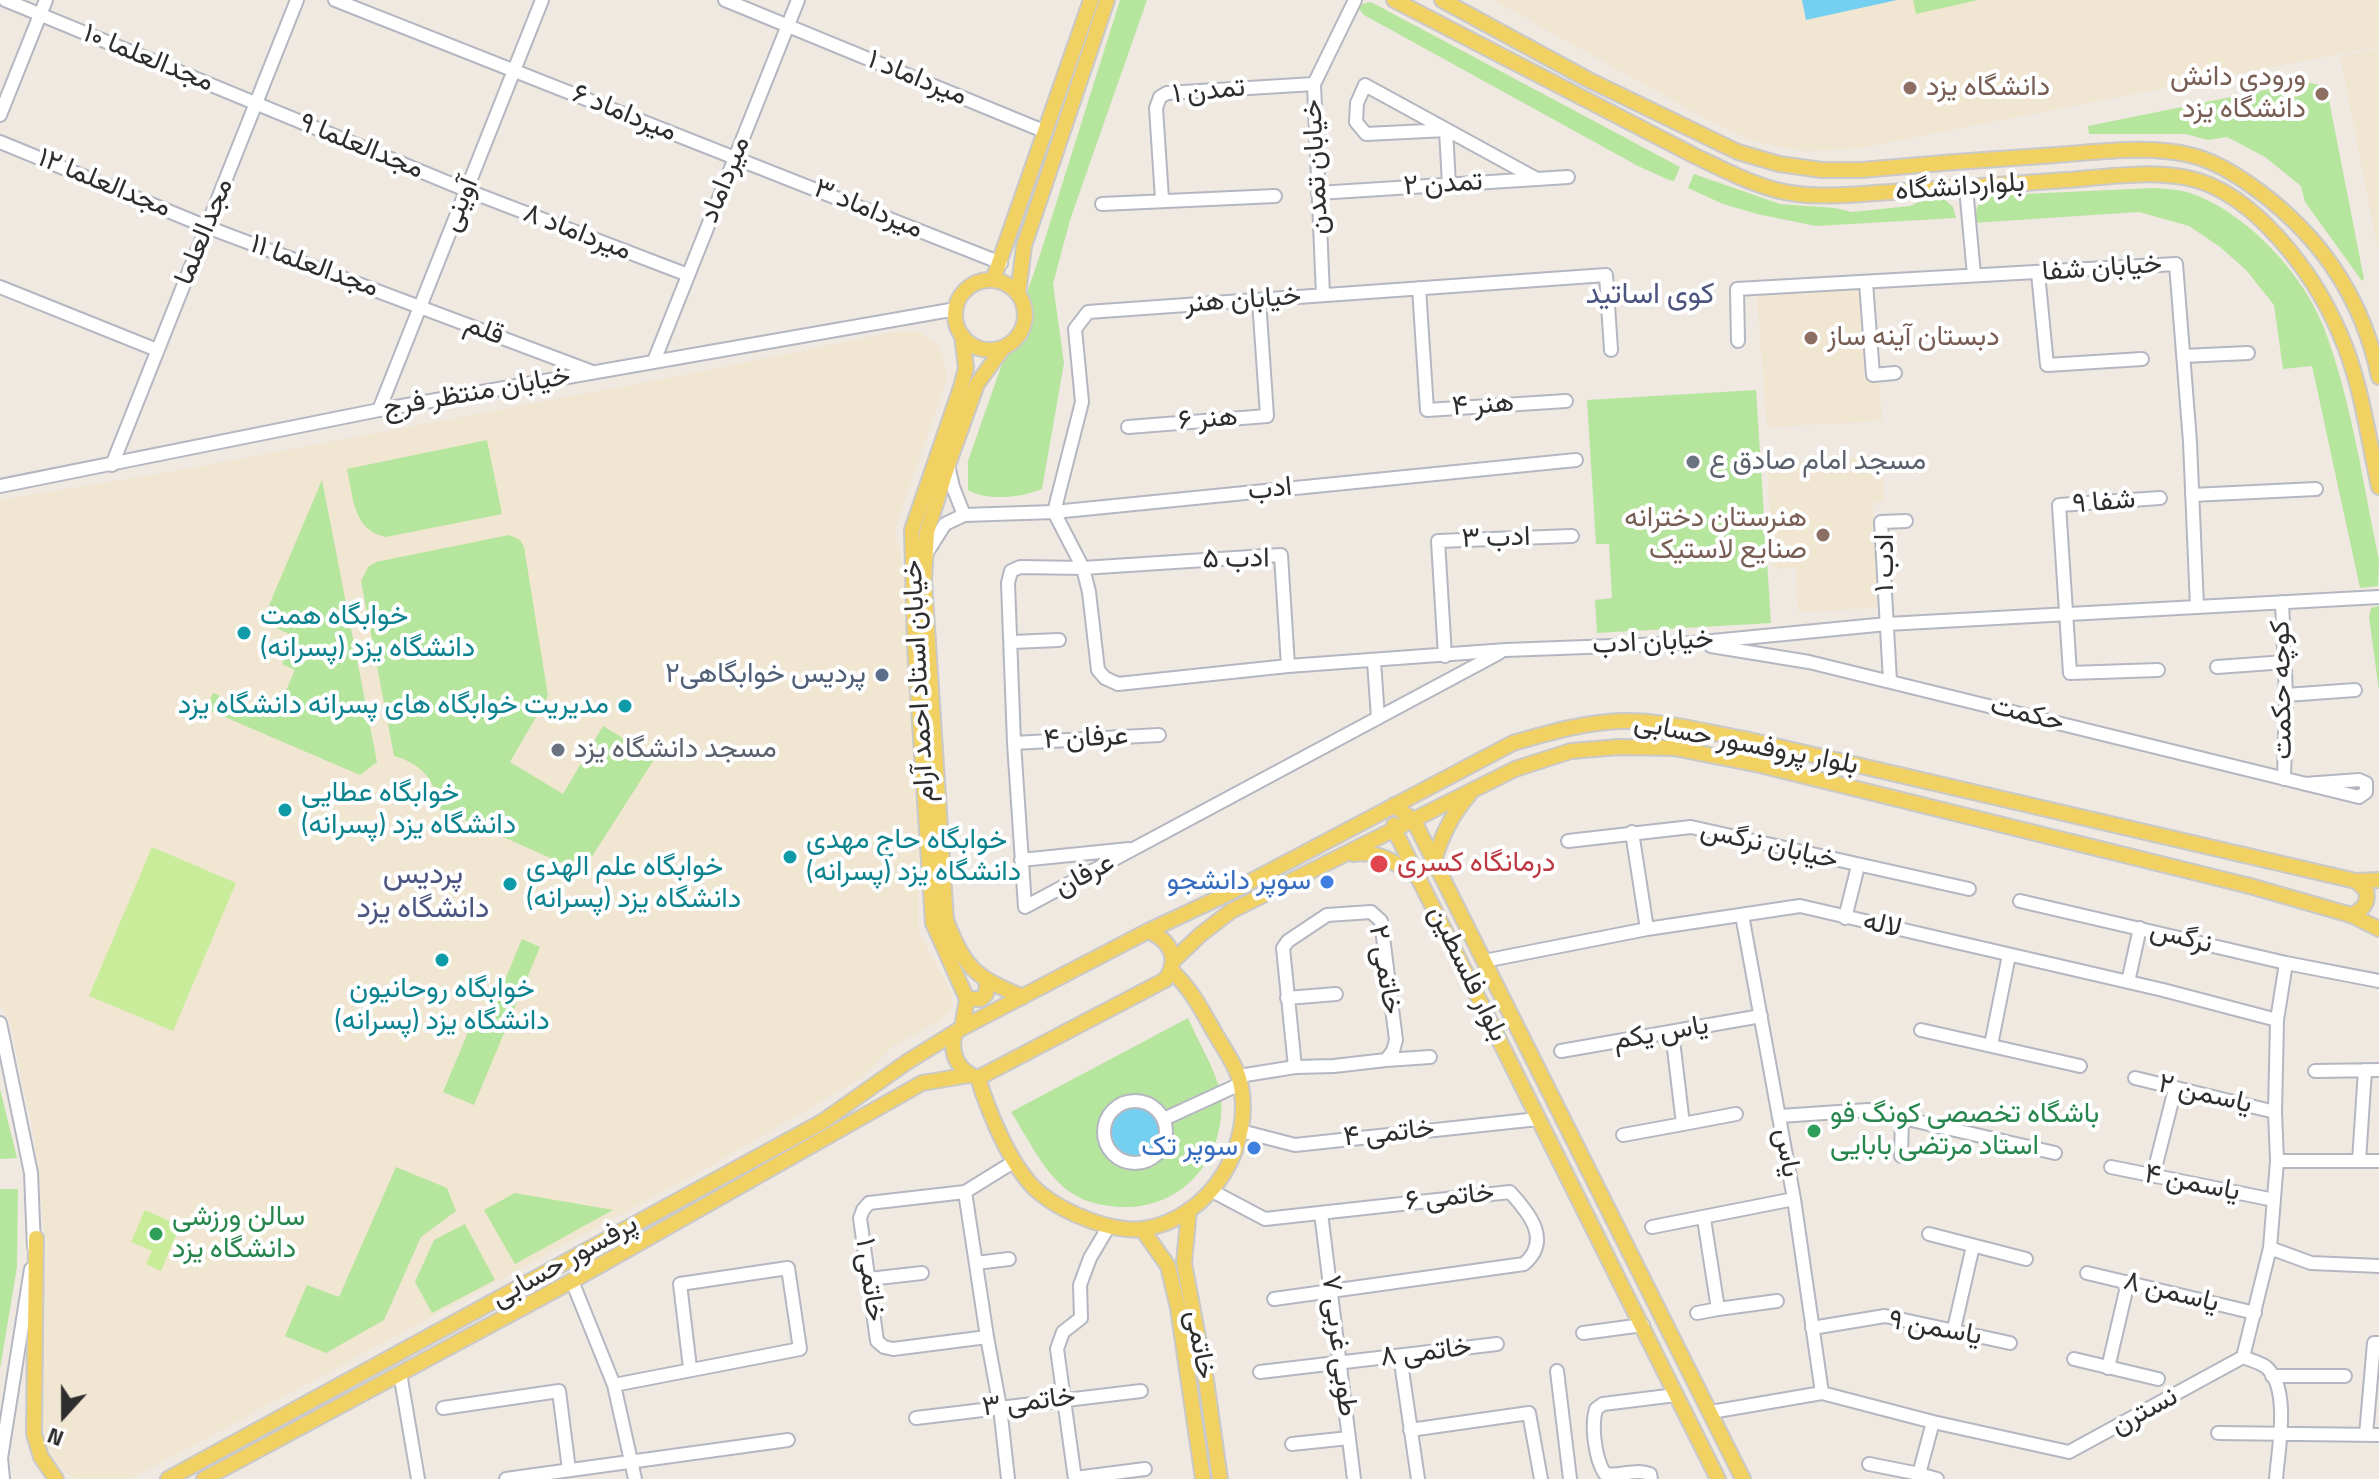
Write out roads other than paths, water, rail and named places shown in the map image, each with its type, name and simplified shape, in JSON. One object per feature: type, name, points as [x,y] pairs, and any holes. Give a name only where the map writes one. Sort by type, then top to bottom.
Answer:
[{"type":"main road","points":[[993,280],[1091,0]]},
{"type":"main road","points":[[1018,294],[1024,246],[1107,0]]},
{"type":"main road","name":"بلواردانشگاه","points":[[1394,0],[1527,71],[1735,175],[1778,191],[1816,196],[2119,176],[2167,177],[2199,182],[2237,202],[2264,223],[2309,276],[2328,309],[2352,371],[2379,487]]},
{"type":"main road","name":"بلواردانشگاه","points":[[1442,0],[1587,79],[1738,152],[1779,164],[1822,170],[1861,170],[2124,150],[2189,155],[2214,163],[2275,204],[2332,263],[2351,294],[2366,328],[2379,377]]},
{"type":"main road","points":[[1527,71],[1536,51]]},
{"type":"main road","points":[[993,280],[1007,284],[1018,294],[1025,309],[1024,325],[1016,339],[1003,348],[984,349],[971,344],[962,335],[956,323],[956,309],[960,297],[969,287],[980,281],[993,280]]},
{"type":"main road","name":"خیابان استاد احمد آرام","points":[[962,335],[966,368],[912,530],[915,646],[933,923],[967,999]]},
{"type":"main road","name":"خیابان استاد احمد آرام","points":[[987,980],[974,972],[957,946],[946,920],[924,556],[927,532],[977,384],[1003,348]]},
{"type":"main road","name":"بلوار پروفسور حسابی","points":[[1023,997],[1513,743],[1562,729],[1622,721],[1745,739],[2356,881],[2379,880]]},
{"type":"main road","name":"بلوار پروفسور حسابی","points":[[1172,966],[1200,935],[1231,911],[1474,789],[1515,769],[1571,751],[1619,747],[1674,748],[1760,765],[2234,882],[2351,915],[2379,929]]},
{"type":"main road","points":[[1434,861],[1452,815],[1474,789]]},
{"type":"main road","name":"بلوار فلسطین","points":[[1394,805],[1414,821],[1743,1479]]},
{"type":"main road","name":"بلوار فلسطین","points":[[1394,805],[1395,831],[1718,1479]]},
{"type":"main road","points":[[1340,855],[1375,854],[1391,859],[1418,877]]},
{"type":"main road","points":[[2351,915],[2361,911],[2367,901],[2366,890],[2356,881]]},
{"type":"main road","points":[[1023,997],[987,980],[986,994],[981,999],[967,999],[953,1052],[957,1062],[974,1077],[1015,1161],[1039,1193],[1070,1213],[1109,1226],[1142,1229],[1189,1210],[1212,1191],[1232,1159],[1241,1131],[1243,1098],[1240,1080],[1189,987],[1172,966],[1166,942],[1148,931]]},
{"type":"main road","name":"پرفسور حسابی","points":[[204,1479],[572,1281],[922,1083],[974,1077],[1165,980],[1172,966]]},
{"type":"main road","name":"پرفسور حسابی","points":[[168,1479],[822,1122],[907,1062],[1023,997]]},
{"type":"main road","name":"خاتمی","points":[[1189,1210],[1184,1263],[1206,1380],[1220,1479]]},
{"type":"main road","name":"خاتمی","points":[[1142,1229],[1168,1266],[1178,1308],[1203,1479]]},
{"type":"main road","points":[[36,1238],[34,1434],[41,1457],[56,1479]]},
{"type":"street","name":"مجدالعلما ۱۰","points":[[5,0],[256,104]]},
{"type":"street","points":[[0,115],[46,0]]},
{"type":"street","name":"مجدالعلما","points":[[112,465],[297,0]]},
{"type":"street","name":"میرداماد ۶","points":[[335,0],[735,158]]},
{"type":"street","name":"آوینی","points":[[379,410],[542,0]]},
{"type":"street","name":"میرداماد ۱","points":[[725,0],[1046,132]]},
{"type":"street","name":"میرداماد","points":[[654,361],[798,0]]},
{"type":"street","name":"خیابان تمدن","points":[[1323,295],[1314,84],[1355,0]]},
{"type":"street","name":"تمدن ۱","points":[[1162,199],[1156,108],[1160,97],[1167,93],[1314,84]]},
{"type":"street","points":[[1446,130],[1366,134],[1356,122],[1357,103],[1365,85],[1535,178]]},
{"type":"street","name":"مجدالعلما ۹","points":[[256,104],[466,190]]},
{"type":"street","points":[[1446,130],[1449,185]]},
{"type":"street","name":"مجدالعلما ۱۲","points":[[0,142],[207,227]]},
{"type":"street","name":"میرداماد ۳","points":[[735,158],[1001,263]]},
{"type":"street","name":"تمدن ۲","points":[[1318,193],[1568,177]]},
{"type":"street","points":[[1966,188],[1974,275]]},
{"type":"street","name":"میرداماد ۸","points":[[466,190],[688,275]]},
{"type":"street","points":[[1102,204],[1275,196]]},
{"type":"street","name":"مجدالعلما ۱۱","points":[[207,227],[421,307]]},
{"type":"street","name":"خیابان شفا","points":[[1738,341],[1737,289],[2176,264],[2197,607]]},
{"type":"street","points":[[2038,273],[2047,365],[2142,359]]},
{"type":"street","name":"خیابان هنر","points":[[1054,512],[1082,402],[1075,329],[1088,312],[1606,275],[1611,350]]},
{"type":"street","points":[[1866,283],[1873,375],[1895,373]]},
{"type":"street","points":[[0,287],[157,350]]},
{"type":"street","name":"هنر ۴","points":[[1419,288],[1427,410],[1566,401]]},
{"type":"street","name":"هنر ۶","points":[[1128,427],[1267,416],[1259,300]]},
{"type":"street","name":"قلم","points":[[421,307],[592,372]]},
{"type":"street","name":"خیابان منتظر فرج","points":[[0,486],[379,410],[956,309]]},
{"type":"street","points":[[2183,356],[2248,353]]},
{"type":"street","name":"ادب","points":[[964,515],[1054,512],[1576,460]]},
{"type":"street","points":[[924,556],[945,524],[964,515],[948,465]]},
{"type":"street","points":[[2192,495],[2316,489]]},
{"type":"street","name":"شفا ۹","points":[[2065,614],[2059,505],[2160,498]]},
{"type":"street","name":"خیابان ادب","points":[[1054,512],[1083,568],[1089,592],[1098,670],[1105,678],[1118,684],[1288,666],[1506,650],[1692,643],[1887,624],[2379,597]]},
{"type":"street","name":"ادب ۱","points":[[1887,624],[1881,522],[1906,521]]},
{"type":"street","name":"ادب ۳","points":[[1445,656],[1438,541],[1572,536]]},
{"type":"street","name":"ادب ۵","points":[[1083,568],[1281,555],[1288,666]]},
{"type":"street","name":"عرفان","points":[[1083,568],[1020,567],[1011,571],[1008,583],[1025,907],[1506,650]]},
{"type":"street","name":"کوچه حکمت","points":[[2282,602],[2286,695],[2284,779]]},
{"type":"street","points":[[2065,614],[2070,673],[2158,670]]},
{"type":"street","points":[[1887,624],[1890,681]]},
{"type":"street","points":[[1012,642],[1059,640]]},
{"type":"street","name":"حکمت","points":[[1692,643],[1809,662],[2359,797]]},
{"type":"street","points":[[1374,661],[1378,718]]},
{"type":"street","points":[[2217,667],[2285,662]]},
{"type":"street","points":[[2286,695],[2355,690]]},
{"type":"street","name":"عرفان ۴","points":[[1014,743],[1159,735]]},
{"type":"street","name":"خیابان نرگس","points":[[1568,841],[1691,827],[1969,889]]},
{"type":"street","points":[[1632,832],[1647,929]]},
{"type":"street","points":[[1021,860],[1138,848]]},
{"type":"street","points":[[1845,918],[1858,866]]},
{"type":"street","name":"نرگس","points":[[2020,901],[2286,963],[2379,981]]},
{"type":"street","name":"لاله","points":[[1484,961],[1647,929],[1800,906],[2277,1020]]},
{"type":"street","name":"خاتمی ۲","points":[[1295,1067],[1282,954],[1288,941],[1327,915],[1371,912],[1381,921],[1396,1040],[1386,1060]]},
{"type":"street","name":"یاس","points":[[1742,915],[1794,1199],[1822,1393]]},
{"type":"street","points":[[2128,982],[2140,928]]},
{"type":"street","points":[[1991,1045],[2009,955]]},
{"type":"street","points":[[2276,1479],[2282,1403],[2266,1367],[2243,1357],[2270,1248],[2277,1161],[2277,1020],[2286,963]]},
{"type":"street","points":[[1287,998],[1336,994]]},
{"type":"street","name":"یاس یکم","points":[[1561,1051],[1761,1016]]},
{"type":"street","points":[[0,1023],[31,1173],[36,1238],[1,1465],[3,1479]]},
{"type":"street","points":[[1921,1030],[2080,1066]]},
{"type":"street","points":[[1672,1032],[1683,1124]]},
{"type":"street","points":[[1164,1119],[1240,1080],[1295,1067],[1430,1057]]},
{"type":"street","points":[[2359,1161],[2365,1070]]},
{"type":"street","points":[[2315,1071],[2379,1070]]},
{"type":"street","name":"یاسمن ۲","points":[[2135,1078],[2275,1112]]},
{"type":"street","points":[[2153,1176],[2175,1089]]},
{"type":"street","points":[[1134,1101],[1146,1103],[1157,1109],[1164,1119],[1167,1131],[1165,1143],[1158,1154],[1147,1162],[1124,1162],[1107,1145],[1104,1134],[1106,1121],[1119,1105],[1134,1101]]},
{"type":"street","points":[[1780,1116],[1868,1110],[2055,1153]]},
{"type":"street","points":[[1623,1135],[1736,1114]]},
{"type":"street","points":[[1901,1156],[1902,1117]]},
{"type":"street","name":"خاتمی ۴","points":[[1241,1131],[1295,1145],[1538,1119]]},
{"type":"street","name":"خاتمی ۱","points":[[987,1337],[893,1349],[877,1341],[860,1218],[869,1203],[965,1192],[1015,1161]]},
{"type":"street","points":[[2277,1161],[2379,1161]]},
{"type":"street","name":"یاسمن ۴","points":[[2111,1167],[2274,1200]]},
{"type":"street","name":"خاتمی ۶","points":[[1212,1191],[1265,1219],[1510,1192],[1533,1221],[1538,1241],[1534,1255],[1524,1264],[1331,1291]]},
{"type":"street","points":[[965,1192],[1000,1407],[1008,1479]]},
{"type":"street","points":[[1652,1227],[1794,1199]]},
{"type":"street","name":"طوبی غربی ۷","points":[[1321,1213],[1354,1479]]},
{"type":"street","points":[[1704,1219],[1718,1309]]},
{"type":"street","points":[[1109,1226],[1090,1258],[1080,1285],[1081,1318],[1063,1332],[1057,1349],[1075,1478],[1145,1469]]},
{"type":"street","points":[[1929,1234],[2026,1259]]},
{"type":"street","points":[[1954,1329],[1973,1246]]},
{"type":"street","points":[[2270,1248],[2311,1263],[2379,1266]]},
{"type":"street","points":[[976,1263],[1009,1259]]},
{"type":"street","points":[[614,1385],[800,1349],[788,1268],[680,1284],[690,1368]]},
{"type":"street","points":[[869,1279],[922,1273]]},
{"type":"street","name":"یاسمن ۸","points":[[2087,1273],[2255,1313]]},
{"type":"street","points":[[572,1281],[614,1385],[635,1479]]},
{"type":"street","points":[[2108,1368],[2128,1282]]},
{"type":"street","points":[[1274,1299],[1331,1291]]},
{"type":"street","points":[[1697,1313],[1777,1301]]},
{"type":"street","name":"یاسمن ۹","points":[[1812,1328],[1885,1316],[2010,1343]]},
{"type":"street","points":[[1583,1333],[1643,1325]]},
{"type":"street","points":[[2218,1433],[2372,1435],[2374,1343],[2379,1343]]},
{"type":"street","name":"خاتمی ۸","points":[[1260,1372],[1497,1344]]},
{"type":"street","points":[[1400,1356],[1418,1479]]},
{"type":"street","name":"نسترن","points":[[1711,1412],[1822,1393],[1933,1422],[2069,1452],[2243,1357]]},
{"type":"street","points":[[2074,1359],[2158,1379]]},
{"type":"street","points":[[1557,1371],[1570,1479]]},
{"type":"street","points":[[400,1373],[418,1479]]},
{"type":"street","points":[[2272,1376],[2345,1376]]},
{"type":"street","points":[[443,1408],[559,1391],[569,1470]]},
{"type":"street","name":"خاتمی ۳","points":[[916,1418],[1141,1391]]},
{"type":"street","points":[[1651,1479],[1650,1474],[1642,1471],[1614,1476],[1605,1474],[1596,1443],[1596,1409],[1603,1404],[1676,1395]]},
{"type":"street","points":[[1410,1430],[1529,1413],[1541,1479]]},
{"type":"street","points":[[1919,1474],[1933,1422]]},
{"type":"street","points":[[1292,1444],[1349,1438]]},
{"type":"street","points":[[506,1479],[788,1440]]},
{"type":"street","points":[[1869,1464],[1937,1479]]},
{"type":"water","points":[[1802,0],[1897,0],[1806,20]]},
{"type":"water","points":[[1135,1106],[1153,1114],[1161,1132],[1153,1150],[1135,1158],[1117,1150],[1109,1132],[1117,1114]]},
{"type":"place","name":"دانشگاه یزد","points":[[1910,88]]},
{"type":"place","name":"ورودی دانش دانشگاه یزد","points":[[2322,94]]},
{"type":"place","name":"دبستان آینه ساز","points":[[1811,338]]},
{"type":"place","name":"مسجد امام صادق ع","points":[[1693,462]]},
{"type":"place","name":"هنرستان دخترانه صنایع لاستیک","points":[[1823,535]]},
{"type":"place","name":"خوابگاه همت (پسرانه) دانشگاه یزد","points":[[244,633]]},
{"type":"place","name":"پردیس خوابگاهی٢","points":[[882,675]]},
{"type":"place","name":"مدیریت خوابگاه های پسرانه دانشگاه یزد","points":[[625,706]]},
{"type":"place","name":"مسجد دانشگاه یزد","points":[[558,750]]},
{"type":"place","name":"خوابگاه عطایی (پسرانه) دانشگاه یزد","points":[[285,810]]},
{"type":"place","name":"خوابگاه حاج مهدی (پسرانه) دانشگاه یزد","points":[[790,857]]},
{"type":"place","name":"درمانگاه کسری","points":[[1379,864]]},
{"type":"place","name":"سوپر دانشجو","points":[[1327,882]]},
{"type":"place","name":"خوابگاه علم الهدی (پسرانه) دانشگاه یزد","points":[[510,884]]},
{"type":"place","name":"خوابگاه روحانیون (پسرانه) دانشگاه یزد","points":[[442,960]]},
{"type":"place","name":"باشگاه تخصصی کونگ فو استاد مرتضی بابایی","points":[[1814,1131]]},
{"type":"place","name":"سوپر تک","points":[[1254,1148]]},
{"type":"place","name":"سالن ورزشی دانشگاه یزد","points":[[156,1234]]},
{"type":"district","name":"کوی اساتید","points":[[1650,296]]},
{"type":"district","name":"پردیس دانشگاه یزد","points":[[423,893]]}]
